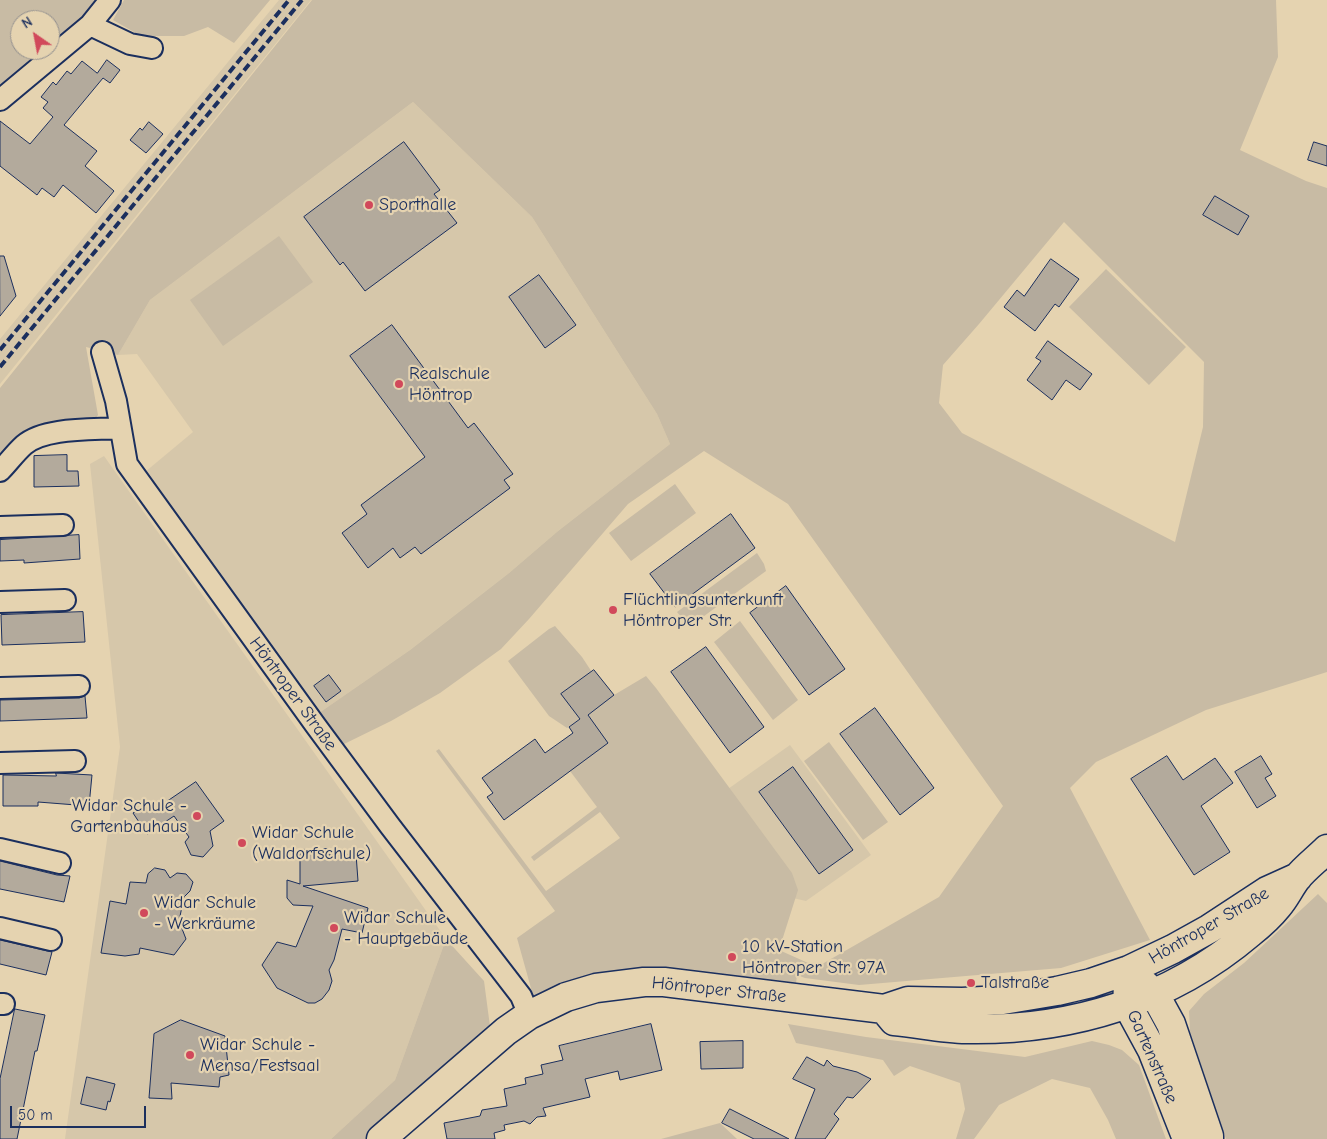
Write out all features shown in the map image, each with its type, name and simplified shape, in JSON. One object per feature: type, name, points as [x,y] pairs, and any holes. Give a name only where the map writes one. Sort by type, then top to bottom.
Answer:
[{"type":"street","points":[[0,100],[90,25],[110,0]]},
{"type":"street","points":[[90,25],[130,44],[152,48]]},
{"type":"street","name":"Höntroper Straße","points":[[102,352],[116,400],[127,464],[384,818],[521,996],[529,1015]]},
{"type":"street","points":[[0,472],[24,445],[36,438],[62,432],[120,428]]},
{"type":"street","points":[[0,527],[63,525]]},
{"type":"street","points":[[0,602],[64,600]]},
{"type":"street","points":[[0,688],[79,686]]},
{"type":"street","points":[[0,763],[75,761]]},
{"type":"street","points":[[0,849],[60,863]]},
{"type":"street","name":"Höntroper Straße","points":[[884,1009],[894,1020],[965,1029],[1054,1023],[1100,1014],[1154,993],[1188,977],[1250,933],[1278,906],[1298,877],[1327,849]]},
{"type":"street","name":"Höntroper Straße","points":[[381,1139],[493,1041],[529,1015],[566,997],[596,988],[644,982],[664,982],[884,1009],[908,1001],[962,1002],[1003,1000],[1066,989],[1130,970],[1202,933],[1267,891],[1298,877]]},
{"type":"street","points":[[0,928],[51,940]]},
{"type":"street","name":"Gartenstraße","points":[[1130,970],[1154,993],[1171,1024],[1209,1139]]},
{"type":"street","name":"Gartenstraße","points":[[1130,970],[1127,1004],[1152,1050],[1187,1139]]},
{"type":"street","name":"Gartenstraße","points":[[1177,1040],[1180,1007],[1188,977]]},
{"type":"shaded area","points":[[0,0],[102,0],[95,12],[60,34],[60,10],[10,10],[10,60],[29,60],[0,85]]},
{"type":"shaded area","points":[[124,0],[270,0],[234,43],[208,27],[184,36],[141,36],[113,20]]},
{"type":"shaded area","points":[[279,0],[311,0],[0,384],[0,339]]},
{"type":"shaded area","points":[[312,0],[1276,0],[1278,57],[1240,150],[1306,181],[1327,188],[1327,672],[1206,710],[1096,762],[1070,788],[1150,940],[1061,968],[859,985],[805,978],[797,975],[795,992],[667,975],[534,999],[517,938],[555,911],[436,751],[439,749],[546,891],[620,838],[600,812],[534,861],[531,857],[597,807],[561,759],[587,714],[567,728],[549,716],[508,661],[555,626],[582,657],[609,698],[646,676],[656,688],[792,873],[798,890],[779,950],[817,967],[939,897],[1003,806],[788,504],[704,451],[628,504],[501,649],[440,693],[391,721],[340,746],[316,715],[410,650],[670,444],[657,414],[532,217],[413,102],[150,300],[118,355],[86,347],[98,415],[92,423],[29,429],[0,460],[0,388]],"holes":[[[1064,222],[1204,362],[1203,427],[1175,542],[962,433],[939,403],[943,365]]]},
{"type":"shaded area","name":"Realschule Höntrop","points":[[413,102],[532,217],[657,414],[670,444],[410,650],[316,715],[145,472],[193,432],[137,354],[118,355],[150,300]]},
{"type":"shaded area","points":[[279,236],[313,282],[223,346],[190,300]]},
{"type":"shaded area","points":[[1106,269],[1186,347],[1149,385],[1069,307]]},
{"type":"shaded area","name":"Widar Schule (Waldorfschule)","points":[[104,456],[446,939],[395,1080],[331,1139],[65,1139],[120,747],[90,464]]},
{"type":"shaded area","points":[[675,484],[696,513],[631,561],[609,533]]},
{"type":"shaded area","points":[[757,553],[766,571],[689,627],[677,612]]},
{"type":"shaded area","points":[[740,621],[798,700],[773,720],[714,642]]},
{"type":"shaded area","points":[[829,742],[888,822],[863,840],[804,761]]},
{"type":"shaded area","points":[[790,745],[871,855],[806,901],[793,898],[680,823]]},
{"type":"shaded area","points":[[1318,894],[1327,903],[1327,1139],[1226,1139],[1190,1032],[1189,1011],[1204,994],[1244,963]]},
{"type":"shaded area","points":[[446,939],[484,981],[491,1034],[365,1139],[331,1139],[395,1080]]},
{"type":"shaded area","points":[[788,1024],[866,1037],[1025,1057],[1092,1041],[1109,1045],[1122,1050],[1139,1065],[1166,1139],[1116,1139],[1108,1120],[1090,1088],[1052,1079],[999,1105],[974,1139],[956,1139],[965,1109],[960,1083],[910,1066],[894,1076],[883,1060],[796,1043]]},
{"type":"shaded area","points":[[720,1123],[737,1139],[661,1139]]},
{"type":"building","points":[[107,60],[120,70],[110,83],[103,78],[64,125],[97,151],[85,166],[114,191],[96,213],[63,185],[54,197],[42,188],[37,195],[0,166],[0,121],[30,144],[53,117],[43,108],[48,102],[41,97],[53,82],[56,85],[67,71],[71,74],[82,61],[97,73]]},
{"type":"building","points":[[149,122],[163,134],[146,153],[130,140],[140,128],[142,130]]},
{"type":"building","name":"Sporthalle","points":[[404,142],[440,190],[434,194],[457,223],[365,291],[343,262],[340,265],[304,217]]},
{"type":"building","points":[[1314,142],[1327,146],[1327,166],[1308,160]]},
{"type":"building","points":[[1215,196],[1249,216],[1238,235],[1203,215]]},
{"type":"building","points":[[0,256],[4,256],[16,296],[0,316]]},
{"type":"building","points":[[1051,259],[1079,279],[1059,307],[1055,304],[1035,331],[1004,307],[1017,290],[1024,296]]},
{"type":"building","points":[[539,275],[576,325],[545,348],[509,297]]},
{"type":"building","points":[[392,325],[468,428],[474,423],[513,474],[504,480],[510,488],[421,554],[415,547],[400,558],[393,548],[368,568],[342,533],[367,514],[361,505],[425,457],[350,356]]},
{"type":"building","points":[[1048,341],[1092,374],[1080,390],[1066,380],[1052,400],[1027,380],[1041,361],[1036,358]]},
{"type":"building","points":[[67,455],[67,471],[78,471],[79,486],[34,487],[34,456]]},
{"type":"building","points":[[731,514],[755,548],[675,607],[650,574]]},
{"type":"building","points":[[79,535],[80,559],[24,563],[24,560],[0,561],[0,540]]},
{"type":"building","points":[[786,586],[845,669],[809,695],[750,613]]},
{"type":"building","points":[[83,612],[85,642],[2,645],[1,615]]},
{"type":"building","points":[[706,647],[764,727],[730,753],[671,672]]},
{"type":"building","points":[[594,670],[614,695],[588,715],[608,743],[504,820],[487,797],[493,793],[482,778],[535,739],[545,753],[573,733],[569,727],[580,719],[561,694]]},
{"type":"building","points":[[329,675],[341,691],[326,702],[314,686]]},
{"type":"building","points":[[85,696],[87,718],[0,721],[0,700],[79,698]]},
{"type":"building","points":[[875,708],[934,788],[900,815],[840,734]]},
{"type":"building","points":[[1167,756],[1183,780],[1215,758],[1233,783],[1201,806],[1230,852],[1194,875],[1131,779]]},
{"type":"building","points":[[1261,756],[1272,774],[1265,778],[1276,796],[1257,808],[1235,772]]},
{"type":"building","points":[[793,767],[853,850],[819,874],[759,792]]},
{"type":"building","points":[[56,773],[92,775],[89,806],[38,802],[38,806],[3,806],[3,775],[56,776]]},
{"type":"building","name":"Widar Schule - Gartenbauhaus","points":[[196,782],[224,821],[210,831],[213,846],[203,857],[191,855],[185,842],[189,837],[174,816],[147,834],[133,813],[150,802],[155,809]]},
{"type":"building","name":"Widar Schule - Hauptgebäude","points":[[328,849],[329,855],[356,854],[358,881],[303,886],[368,908],[362,933],[342,929],[334,960],[329,970],[332,981],[329,990],[322,999],[315,1003],[308,1003],[277,988],[262,965],[277,942],[296,947],[313,906],[293,905],[287,898],[287,880],[300,884],[300,850]]},
{"type":"building","points":[[0,861],[57,875],[70,876],[64,902],[0,889]]},
{"type":"building","name":"Widar Schule - Werkräume","points":[[155,868],[165,870],[170,878],[177,873],[186,874],[193,882],[190,891],[184,897],[179,921],[186,939],[174,955],[140,948],[139,954],[125,956],[101,953],[110,901],[126,904],[130,882],[146,883],[148,874]]},
{"type":"building","points":[[0,940],[52,952],[46,975],[0,964]]},
{"type":"building","points":[[15,1009],[45,1015],[37,1051],[35,1051],[17,1139],[0,1139],[0,1079]]},
{"type":"building","name":"Widar Schule - Mensa/Festsaal","points":[[181,1020],[225,1036],[229,1075],[220,1077],[219,1087],[171,1083],[172,1099],[149,1098],[154,1034]]},
{"type":"building","points":[[651,1024],[662,1070],[620,1080],[618,1071],[585,1079],[590,1097],[543,1108],[546,1116],[537,1117],[530,1124],[524,1121],[504,1125],[505,1130],[494,1133],[495,1139],[447,1139],[444,1123],[480,1116],[482,1110],[507,1106],[504,1089],[526,1084],[525,1078],[543,1074],[541,1065],[563,1060],[559,1046]]},
{"type":"building","points":[[743,1041],[743,1068],[701,1069],[700,1042]]},
{"type":"building","points":[[807,1057],[824,1066],[827,1060],[833,1066],[857,1072],[871,1079],[853,1098],[847,1097],[834,1114],[839,1119],[825,1139],[795,1139],[815,1089],[793,1079]]},
{"type":"building","points":[[87,1077],[115,1084],[106,1110],[81,1104]]},
{"type":"building","points":[[730,1109],[789,1139],[754,1139],[722,1123]]},
{"type":"railway","points":[[0,350],[289,0]]},
{"type":"railway","points":[[0,367],[302,0]]},
{"type":"place","name":"Sporthalle","points":[[369,205]]},
{"type":"place","name":"Realschule Höntrop","points":[[399,384]]},
{"type":"place","name":"Flüchtlingsunterkunft Höntroper Str.","points":[[613,610]]},
{"type":"place","name":"Widar Schule - Gartenbauhaus","points":[[197,816]]},
{"type":"place","name":"Widar Schule (Waldorfschule)","points":[[242,843]]},
{"type":"place","name":"Widar Schule - Werkräume","points":[[144,913]]},
{"type":"place","name":"Widar Schule - Hauptgebäude","points":[[334,928]]},
{"type":"place","name":"10 kV-Station Höntroper Str. 97A","points":[[732,957]]},
{"type":"place","name":"Talstraße","points":[[971,983]]},
{"type":"place","name":"Widar Schule - Mensa/Festsaal","points":[[190,1055]]}]
